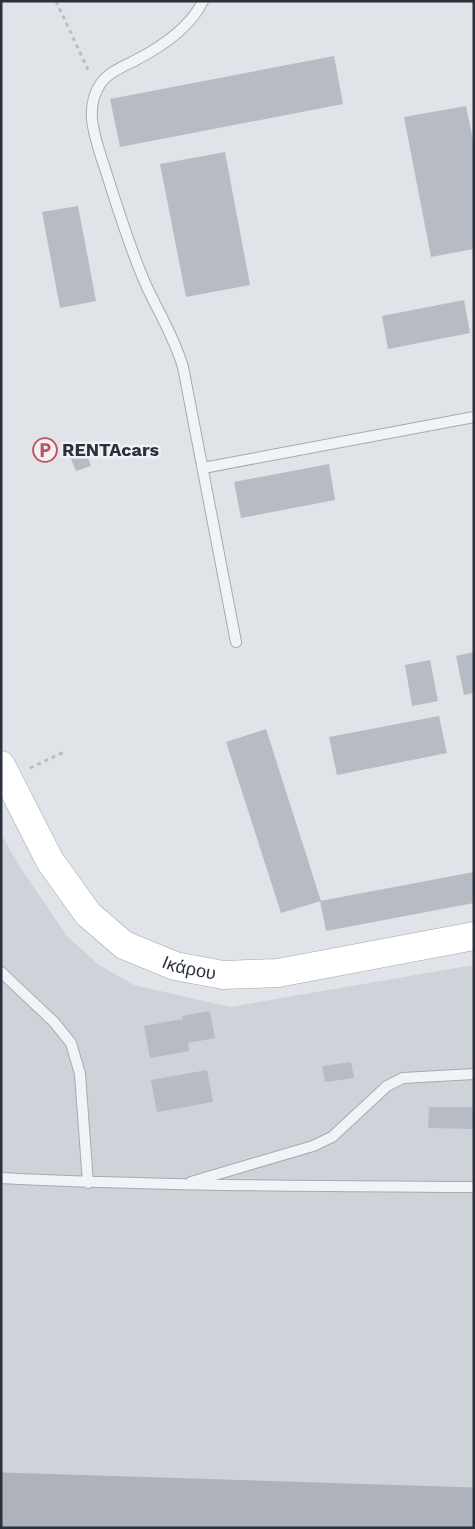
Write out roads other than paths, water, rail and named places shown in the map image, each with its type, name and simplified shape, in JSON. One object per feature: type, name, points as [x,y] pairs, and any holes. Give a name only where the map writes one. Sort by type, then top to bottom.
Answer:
[{"type":"main road","name":"Ικάρου","points":[[5,772],[50,861],[88,914],[124,945],[175,966],[223,975],[278,973],[474,936]]},
{"type":"lane","points":[[203,1],[189,22],[166,42],[104,78],[97,89],[92,109],[92,119],[96,140],[136,262],[174,339],[185,375],[236,642]]},
{"type":"lane","points":[[202,468],[474,417]]},
{"type":"lane","points":[[1,972],[54,1022],[70,1043],[80,1074],[88,1183]]},
{"type":"lane","points":[[180,1185],[313,1146],[332,1137],[387,1086],[403,1078],[474,1074]]},
{"type":"lane","points":[[1,1178],[88,1183],[180,1185],[474,1186]]},
{"type":"place","name":"RENTAcars","points":[[45,450]]}]
